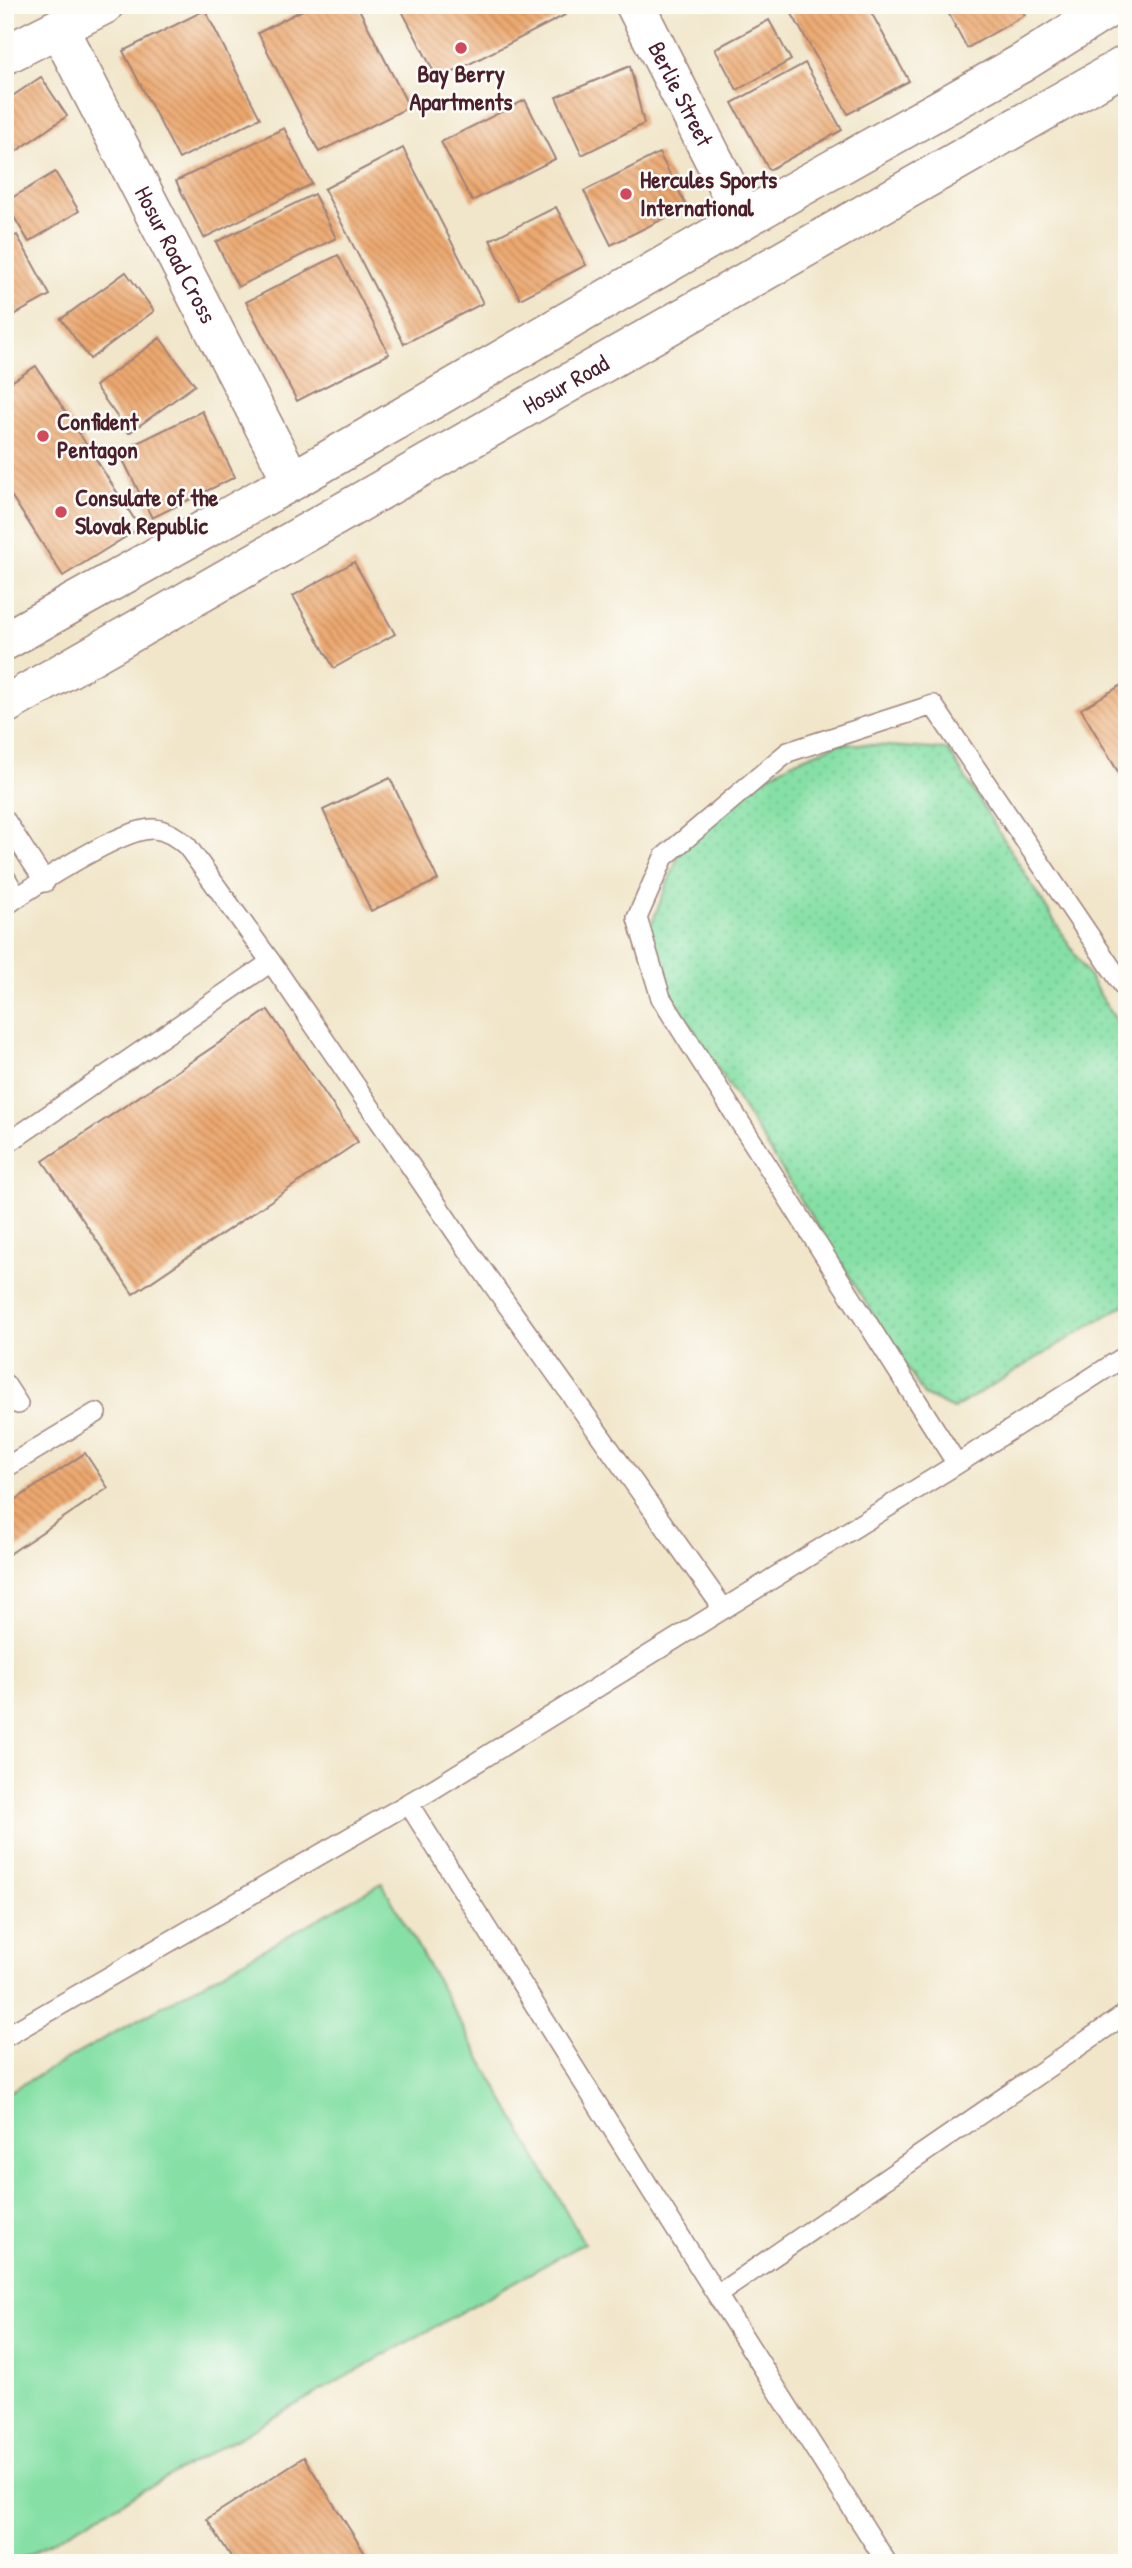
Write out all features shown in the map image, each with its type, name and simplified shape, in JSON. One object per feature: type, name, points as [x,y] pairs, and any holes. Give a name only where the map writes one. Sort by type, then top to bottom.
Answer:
[{"type":"main road","points":[[5,55],[104,5]]},
{"type":"main road","name":"Berlie Street","points":[[635,5],[744,219]]},
{"type":"main road","points":[[5,641],[292,481],[744,219],[1022,63],[1114,5]]},
{"type":"main road","name":"Hosur Road Cross","points":[[59,29],[292,481]]},
{"type":"main road","name":"Hosur Road","points":[[5,705],[1127,64]]},
{"type":"lane","points":[[957,1464],[661,998],[637,918],[664,857],[788,752],[933,705],[1127,991]]},
{"type":"lane","points":[[5,820],[45,881]]},
{"type":"lane","points":[[5,877],[11,902],[111,841],[145,829],[166,831],[187,846],[271,962],[461,1240],[723,1608]]},
{"type":"lane","points":[[5,1145],[271,962]]},
{"type":"lane","points":[[5,2037],[408,1803],[957,1464],[1127,1355]]},
{"type":"lane","points":[[5,1384],[18,1404]]},
{"type":"lane","points":[[5,1468],[96,1413]]},
{"type":"lane","points":[[408,1803],[887,2563]]},
{"type":"lane","points":[[717,2295],[1127,2013]]},
{"type":"green space","points":[[840,743],[948,750],[1127,1038],[1127,1303],[953,1409],[924,1395],[642,948],[682,847],[718,804],[793,762]]},
{"type":"green space","points":[[382,1883],[584,2243],[14,2563],[5,2563],[5,2094]]},
{"type":"building","points":[[312,5],[357,5],[409,107],[319,152],[258,33]]},
{"type":"building","name":"Bay Berry Apartments","points":[[399,5],[560,5],[565,15],[438,80]]},
{"type":"building","points":[[787,5],[867,5],[909,81],[848,114]]},
{"type":"building","points":[[944,5],[1019,5],[1025,15],[967,48]]},
{"type":"building","points":[[205,10],[260,118],[179,159],[123,51]]},
{"type":"building","points":[[769,20],[791,60],[737,90],[715,49]]},
{"type":"building","points":[[805,63],[842,130],[769,170],[732,103]]},
{"type":"building","points":[[630,66],[644,124],[582,155],[556,97]]},
{"type":"building","points":[[41,77],[67,116],[5,159],[5,101]]},
{"type":"building","points":[[525,100],[555,159],[472,201],[441,142]]},
{"type":"building","points":[[284,128],[312,184],[204,238],[176,181]]},
{"type":"building","points":[[403,148],[483,303],[404,344],[324,189]]},
{"type":"building","points":[[659,153],[687,207],[611,245],[584,191]]},
{"type":"building","points":[[55,172],[79,211],[29,242],[5,202]]},
{"type":"building","points":[[314,194],[336,238],[238,287],[216,242]]},
{"type":"building","points":[[556,207],[586,265],[520,299],[490,240]]},
{"type":"building","points":[[17,235],[50,295],[5,320],[5,241]]},
{"type":"building","points":[[338,255],[389,354],[297,401],[246,302]]},
{"type":"building","points":[[126,272],[154,311],[90,359],[61,319]]},
{"type":"building","points":[[160,338],[195,385],[129,433],[95,386]]},
{"type":"building","name":"Confident Pentagon","points":[[36,366],[140,528],[63,576],[5,486],[5,386]]},
{"type":"building","points":[[202,411],[235,477],[152,518],[119,452]]},
{"type":"building","points":[[354,562],[395,634],[334,668],[293,596]]},
{"type":"building","points":[[1127,682],[1127,787],[1081,709]]},
{"type":"building","points":[[390,778],[438,880],[371,911],[323,810]]},
{"type":"building","points":[[268,1010],[358,1142],[133,1294],[43,1161]]},
{"type":"building","points":[[85,1453],[108,1488],[5,1557],[5,1507]]},
{"type":"building","points":[[304,2457],[371,2563],[235,2563],[207,2519]]},
{"type":"place","name":"Bay Berry Apartments","points":[[461,48]]},
{"type":"place","name":"Hercules Sports International","points":[[626,194]]},
{"type":"place","name":"Confident Pentagon","points":[[43,436]]},
{"type":"place","name":"Consulate of the Slovak Republic","points":[[61,512]]}]
